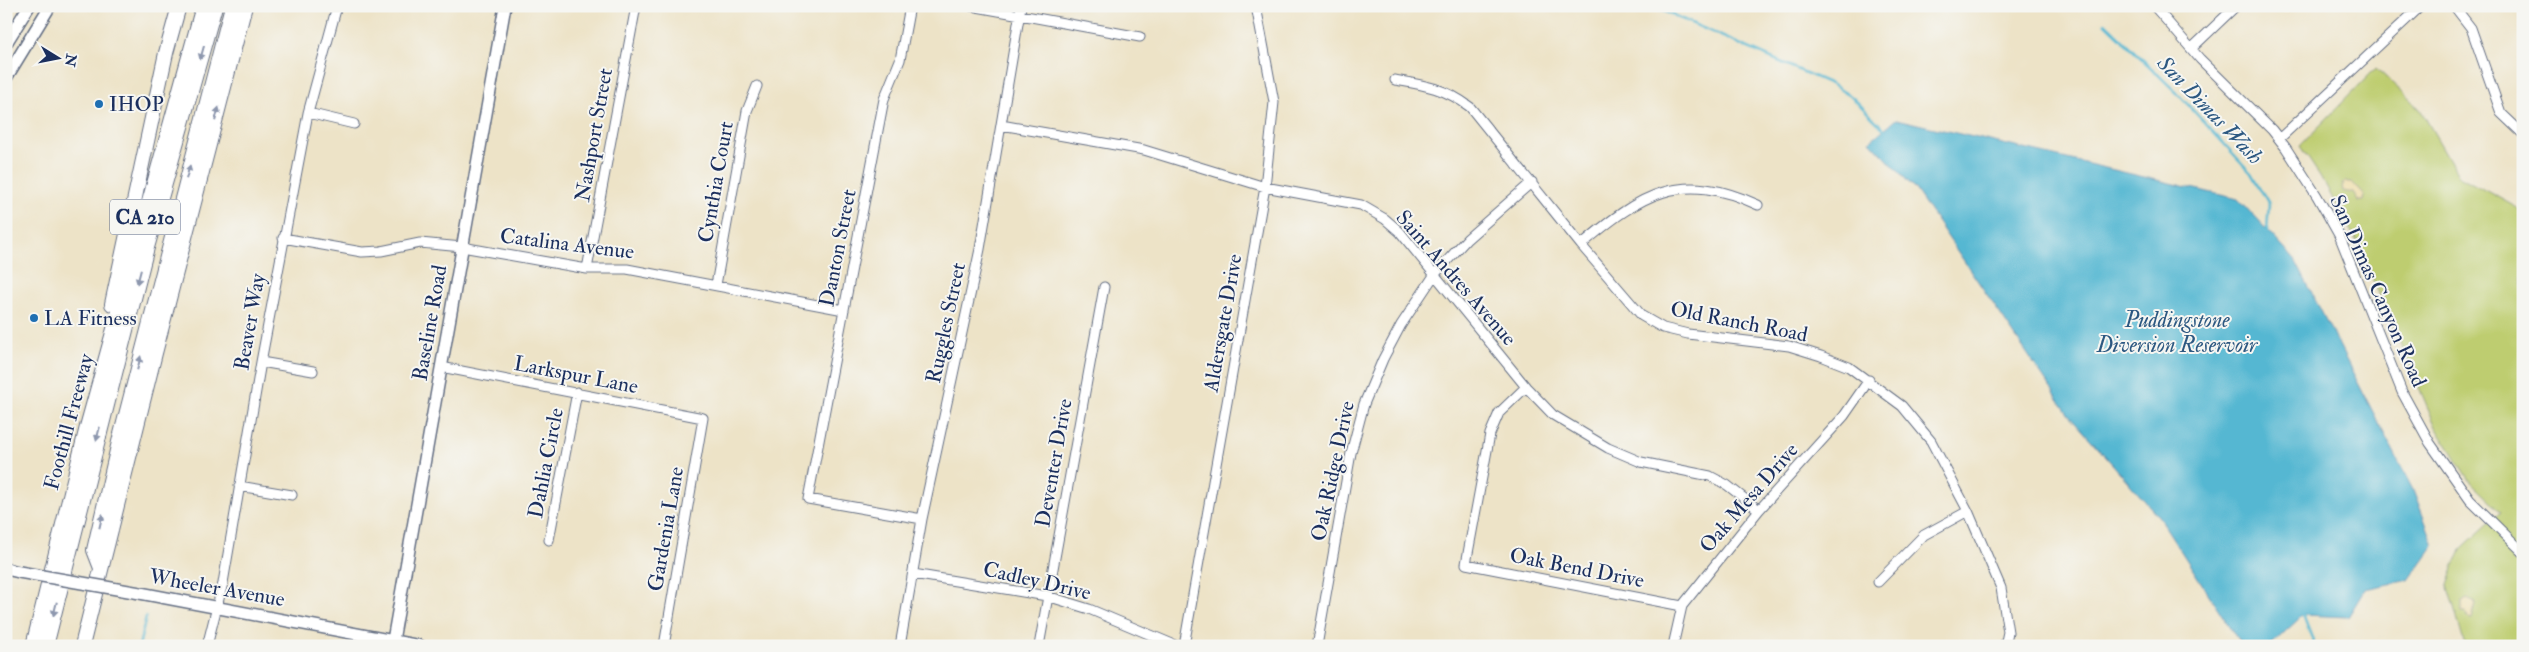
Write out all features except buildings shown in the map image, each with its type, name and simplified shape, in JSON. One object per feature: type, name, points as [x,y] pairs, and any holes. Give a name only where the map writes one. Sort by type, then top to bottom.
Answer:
[{"type":"highway","points":[[87,428],[132,203],[179,6]]},
{"type":"highway","name":"Foothill Freeway","points":[[33,646],[87,428],[202,6]]},
{"type":"highway","points":[[46,646],[141,270],[215,6]]},
{"type":"highway","points":[[101,568],[94,550],[119,442],[232,6]]},
{"type":"highway","name":"CA 210","points":[[82,646],[245,6]]},
{"type":"main road","points":[[6,43],[29,6]]},
{"type":"main road","points":[[6,78],[50,6]]},
{"type":"main road","name":"Baseline Road","points":[[392,643],[505,6]]},
{"type":"main road","name":"Wheeler Avenue","points":[[6,569],[217,606],[392,643],[420,646]]},
{"type":"street","name":"Beaver Way","points":[[207,646],[217,606],[283,238],[308,113],[337,6]]},
{"type":"street","name":"Nashport Street","points":[[587,269],[636,6]]},
{"type":"street","name":"Danton Street","points":[[910,6],[900,60],[884,99],[808,499],[922,520]]},
{"type":"street","points":[[971,6],[1021,10],[1140,37]]},
{"type":"street","name":"Aldersgate Drive","points":[[1184,646],[1265,187],[1274,102],[1256,6]]},
{"type":"street","name":"San Dimas Canyon Road","points":[[2154,6],[2200,59],[2279,139],[2317,196],[2339,235],[2402,392],[2430,443],[2470,500],[2523,552]]},
{"type":"street","points":[[2192,48],[2236,6]]},
{"type":"street","points":[[2279,139],[2421,6]]},
{"type":"street","points":[[2454,6],[2471,28],[2501,113],[2523,134]]},
{"type":"street","name":"Ruggles Street","points":[[900,646],[922,520],[980,249],[1021,10]]},
{"type":"street","name":"Old Ranch Road","points":[[1394,80],[1432,86],[1454,94],[1470,107],[1532,182],[1580,245],[1642,316],[1663,328],[1688,334],[1789,346],[1850,367],[1902,406],[1931,441],[1968,511],[2000,588],[2008,632],[2005,646]]},
{"type":"street","name":"Cynthia Court","points":[[716,286],[747,111],[757,86]]},
{"type":"street","points":[[308,113],[354,124]]},
{"type":"street","name":"Saint Andres Avenue","points":[[1001,125],[1144,150],[1265,187],[1361,205],[1385,219],[1400,232],[1526,387],[1553,415],[1608,448],[1641,462],[1710,476],[1727,485],[1760,510]]},
{"type":"street","name":"Oak Ridge Drive","points":[[1317,646],[1351,453],[1364,404],[1383,359],[1401,325],[1434,274],[1467,239],[1532,182]]},
{"type":"street","points":[[1580,245],[1645,197],[1667,190],[1700,189],[1736,195],[1758,205]]},
{"type":"street","name":"Catalina Avenue","points":[[283,238],[362,252],[381,251],[420,243],[462,248],[587,269],[627,269],[844,310]]},
{"type":"street","name":"Deventer Drive","points":[[1039,646],[1104,288]]},
{"type":"street","points":[[261,362],[313,371]]},
{"type":"street","name":"Larkspur Lane","points":[[441,367],[703,418]]},
{"type":"street","name":"Oak Mesa Drive","points":[[1673,646],[1682,606],[1760,510],[1844,416],[1869,380]]},
{"type":"street","name":"Oak Bend Drive","points":[[1526,387],[1499,413],[1490,434],[1466,564],[1682,606]]},
{"type":"street","name":"Dahlia Circle","points":[[549,540],[576,392]]},
{"type":"street","name":"Gardenia Lane","points":[[664,646],[703,418]]},
{"type":"street","points":[[239,486],[292,495]]},
{"type":"street","points":[[1878,582],[1924,535],[1968,511]]},
{"type":"street","name":"Cadley Drive","points":[[913,574],[1047,596],[1088,609],[1177,646]]},
{"type":"green space","points":[[2376,68],[2420,109],[2459,176],[2523,211],[2523,646],[2465,646],[2447,584],[2461,549],[2501,512],[2470,482],[2436,427],[2356,240],[2320,176],[2300,146]]},
{"type":"sand","points":[[2345,182],[2352,182],[2365,196],[2364,201],[2358,201],[2353,193],[2343,191],[2342,186]]},
{"type":"sand","points":[[2467,599],[2476,603],[2472,619],[2468,618],[2466,612],[2462,612],[2462,602]]},
{"type":"water","name":"Puddingstone Diversion Reservoir","points":[[1896,119],[2238,199],[2295,260],[2414,492],[2434,545],[2409,580],[2365,589],[2348,617],[2303,615],[2270,646],[2242,646],[2159,517],[2069,415],[1915,189],[1870,141]]},
{"type":"waterway","points":[[1652,6],[1831,84],[1852,97],[1884,129]]},
{"type":"waterway","name":"San Dimas Wash","points":[[2105,23],[2177,93],[2251,173],[2269,204],[2267,230]]},
{"type":"waterway","name":"San Dimas Wash","points":[[2303,615],[2315,646]]},
{"type":"waterway","points":[[139,646],[146,617]]},
{"type":"place","name":"IHOP","points":[[99,104]]},
{"type":"place","name":"LA Fitness","points":[[34,318]]}]
